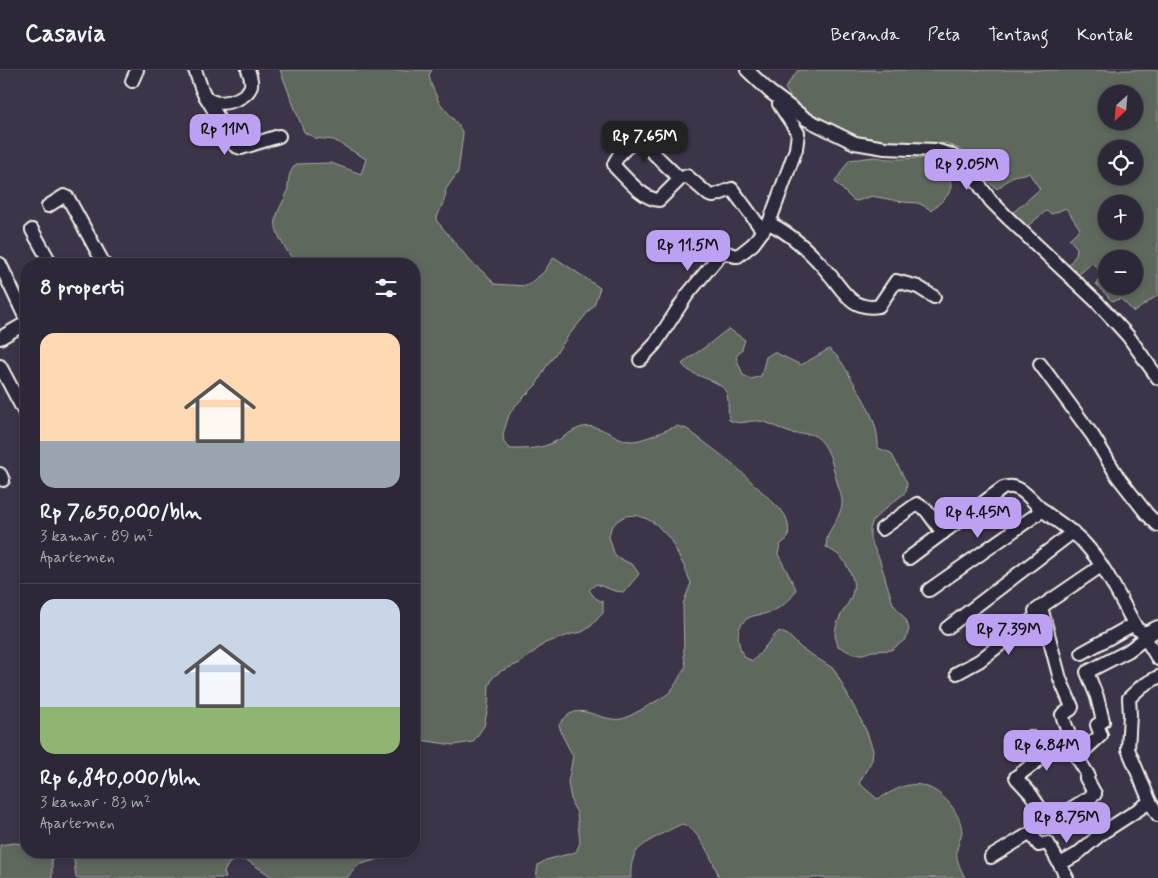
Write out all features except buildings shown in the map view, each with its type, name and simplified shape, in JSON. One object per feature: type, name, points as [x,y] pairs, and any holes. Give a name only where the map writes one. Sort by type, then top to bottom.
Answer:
[{"type":"street","points":[[196,70],[206,97],[235,146],[241,148],[279,136]]},
{"type":"street","points":[[206,97],[214,102],[228,102],[242,96],[250,90],[252,83],[248,70]]},
{"type":"street","points":[[747,70],[770,92],[806,119],[855,142],[885,148],[935,150],[958,159],[965,165],[991,200],[1030,241],[1097,302],[1128,336],[1158,378]]},
{"type":"street","points":[[640,360],[655,344],[687,295],[720,256],[725,252],[738,256],[753,244],[766,227],[796,149],[798,133],[770,92]]},
{"type":"street","points":[[680,179],[641,141],[634,141],[614,164],[639,190],[653,200],[659,200],[680,179],[689,176],[709,195],[713,196],[732,189],[766,227],[785,231],[796,240],[830,275],[843,292],[856,303],[873,307],[879,306],[896,281],[918,287],[934,297]]},
{"type":"street","points":[[48,206],[64,196],[68,198],[101,258]]},
{"type":"street","points":[[32,230],[48,258]]},
{"type":"street","points":[[0,264],[20,306]]},
{"type":"street","points":[[0,338],[20,326]]},
{"type":"street","points":[[1040,364],[1093,436],[1118,477],[1158,525]]},
{"type":"street","points":[[0,366],[20,404]]},
{"type":"street","points":[[909,558],[1003,488],[1010,486],[1020,489],[1042,510],[1073,532],[1090,549],[1136,629],[1145,633],[1158,627]]},
{"type":"street","points":[[882,529],[917,504],[926,510],[942,533]]},
{"type":"street","points":[[928,590],[1042,510]]},
{"type":"street","points":[[947,628],[1073,532]]},
{"type":"street","points":[[957,674],[979,661],[1042,610],[1101,566]]},
{"type":"street","points":[[1018,623],[1042,610]]},
{"type":"street","points":[[991,857],[1031,834],[1049,821],[1083,803],[1095,793],[1086,778],[1088,776],[1077,756],[1062,715],[1072,709],[1072,707],[1060,679],[1042,610]]},
{"type":"street","points":[[1082,653],[1134,624]]},
{"type":"street","points":[[1077,756],[1101,735],[1096,725],[1104,721],[1087,672],[1146,639],[1158,627]]},
{"type":"street","points":[[1146,639],[1158,659]]},
{"type":"street","points":[[1158,677],[1142,686],[1129,698],[1128,747],[1150,802],[1158,815]]},
{"type":"street","points":[[1030,737],[1044,756],[1016,777],[1030,793],[1049,821]]},
{"type":"street","points":[[1060,864],[1076,855],[1102,833],[1150,802]]},
{"type":"street","points":[[1083,803],[1102,833]]},
{"type":"street","points":[[1031,834],[1039,845],[1048,842],[1067,878]]},
{"type":"green space","points":[[280,70],[432,70],[429,75],[439,102],[459,126],[463,134],[458,172],[446,189],[445,198],[436,220],[471,262],[489,277],[494,284],[526,286],[543,273],[554,257],[600,288],[594,305],[569,335],[546,367],[536,385],[515,406],[509,415],[503,434],[504,443],[511,449],[540,447],[551,444],[576,429],[589,426],[601,429],[624,440],[635,441],[677,426],[687,429],[733,464],[786,517],[788,538],[780,545],[778,554],[796,589],[788,601],[780,607],[767,613],[750,617],[743,622],[738,637],[744,657],[753,661],[779,631],[788,635],[801,648],[834,669],[866,730],[873,750],[872,760],[859,783],[877,799],[909,785],[927,787],[936,791],[944,798],[951,805],[960,822],[962,833],[957,854],[958,862],[965,878],[719,878],[714,864],[699,838],[688,826],[682,824],[640,847],[634,857],[631,878],[536,878],[538,865],[546,860],[576,852],[580,843],[577,813],[572,804],[568,783],[573,756],[559,725],[573,712],[581,711],[605,718],[626,718],[670,692],[686,666],[684,656],[683,604],[691,583],[670,539],[656,524],[635,515],[625,516],[611,528],[609,537],[615,556],[633,565],[639,574],[624,592],[615,591],[596,584],[589,590],[595,598],[603,602],[603,613],[590,627],[582,632],[545,643],[520,663],[501,671],[493,677],[489,686],[488,707],[484,726],[473,742],[453,745],[420,740],[420,258],[292,258],[279,236],[276,218],[287,193],[293,168],[296,164],[331,163],[361,174],[366,159],[334,140],[315,138],[304,132]]},
{"type":"green space","points":[[798,70],[1158,70],[1158,295],[1134,312],[1121,299],[1112,301],[1106,295],[1143,295],[1143,250],[1098,250],[1098,269],[1092,263],[1075,278],[1066,269],[1076,255],[1077,248],[1069,239],[1080,229],[1066,208],[1052,214],[1046,211],[1024,229],[1009,216],[1040,189],[1029,173],[1013,176],[997,189],[976,171],[982,160],[946,143],[926,146],[856,136],[796,106],[785,88]]},
{"type":"green space","points":[[875,157],[889,159],[923,158],[938,161],[949,169],[951,186],[949,193],[931,211],[918,203],[872,196],[857,201],[853,200],[835,182],[849,160]]},
{"type":"green space","points":[[729,329],[745,340],[742,349],[736,357],[743,375],[751,379],[761,376],[766,357],[774,352],[801,365],[829,349],[834,353],[867,406],[874,423],[878,448],[891,453],[907,483],[906,492],[873,520],[870,529],[870,539],[879,558],[893,604],[906,620],[909,629],[906,639],[891,650],[853,654],[838,646],[835,636],[836,626],[851,597],[853,581],[843,559],[826,547],[828,535],[838,516],[842,502],[832,463],[824,445],[816,436],[810,434],[791,433],[763,422],[737,423],[729,420],[728,398],[724,389],[720,385],[687,369],[682,364]]},
{"type":"green space","points":[[20,844],[20,858],[51,858],[52,878],[0,878],[0,845]]},
{"type":"green space","points":[[74,858],[383,858],[358,865],[347,878],[274,878],[248,861],[238,859],[229,863],[224,872],[226,878],[76,878]]}]
